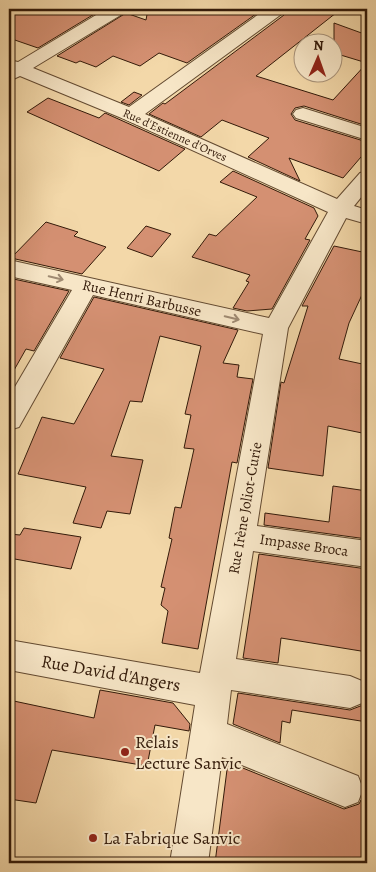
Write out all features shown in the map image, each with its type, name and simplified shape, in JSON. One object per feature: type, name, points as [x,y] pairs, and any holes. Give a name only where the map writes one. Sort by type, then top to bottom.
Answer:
[{"type":"street","points":[[12,69],[118,9]]},
{"type":"street","points":[[130,114],[276,9]]},
{"type":"street","name":"Rue d'Estienne d'Orves","points":[[12,69],[130,114],[354,213]]},
{"type":"street","points":[[303,114],[367,134]]},
{"type":"street","name":"Rue Irène Joliot-Curie","points":[[190,863],[215,682],[276,328],[354,213],[367,177]]},
{"type":"street","name":"Rue Henri Barbusse","points":[[9,268],[276,328]]},
{"type":"street","points":[[9,420],[87,285]]},
{"type":"street","name":"Impasse Broca","points":[[240,536],[367,554]]},
{"type":"street","name":"Rue David d'Angers","points":[[9,655],[215,682],[350,692]]},
{"type":"street","points":[[208,734],[345,789]]},
{"type":"building","points":[[9,9],[83,9],[96,13],[38,48],[9,38]]},
{"type":"building","points":[[148,9],[263,9],[187,63],[159,53],[140,66],[113,56],[96,67],[80,61],[76,63],[57,56],[126,13],[146,20]]},
{"type":"building","points":[[287,9],[341,9],[312,32],[294,32],[294,46],[256,76],[333,100],[367,63],[367,126],[304,106],[295,108],[291,114],[295,120],[367,142],[367,150],[343,178],[289,158],[300,181],[248,157],[269,138],[222,120],[201,137],[149,114],[284,15]]},
{"type":"building","points":[[334,23],[367,35],[367,63],[344,56],[344,32],[334,32]]},
{"type":"building","points":[[134,92],[142,95],[129,105],[121,102]]},
{"type":"building","points":[[48,98],[99,118],[105,113],[185,149],[159,171],[27,112]]},
{"type":"building","points":[[233,171],[314,208],[318,216],[305,239],[310,240],[272,309],[247,311],[233,308],[249,282],[246,281],[250,275],[192,257],[209,234],[216,236],[257,197],[220,182]]},
{"type":"building","points":[[46,222],[78,232],[74,236],[106,247],[82,274],[11,258]]},
{"type":"building","points":[[146,226],[171,234],[152,257],[127,248]]},
{"type":"building","points":[[334,246],[367,253],[367,284],[349,323],[339,359],[367,365],[367,434],[328,426],[323,476],[268,468],[281,382],[284,383],[308,306],[302,306]]},
{"type":"building","points":[[9,278],[69,291],[34,351],[26,349],[9,379]]},
{"type":"building","points":[[94,297],[238,330],[223,363],[239,365],[237,377],[253,379],[237,463],[232,462],[198,649],[162,643],[168,611],[161,605],[165,588],[161,587],[172,539],[169,538],[175,507],[181,508],[194,449],[184,448],[191,415],[185,414],[201,346],[160,336],[142,402],[130,401],[111,456],[143,460],[130,514],[107,511],[101,528],[73,523],[86,487],[18,474],[42,417],[74,424],[104,369],[60,358]]},
{"type":"building","points":[[333,486],[367,491],[367,539],[264,525],[265,513],[329,522]]},
{"type":"building","points":[[24,528],[81,537],[71,569],[9,558],[9,534],[20,535]]},
{"type":"building","points":[[259,554],[367,569],[367,652],[281,638],[278,663],[243,658]]},
{"type":"building","points":[[100,690],[173,703],[190,724],[189,731],[155,725],[147,766],[52,750],[36,803],[9,799],[9,700],[94,718]]},
{"type":"building","points":[[238,693],[350,710],[363,705],[367,699],[367,722],[292,710],[290,723],[282,721],[280,743],[233,724]]},
{"type":"building","points":[[228,762],[344,809],[359,804],[361,800],[367,803],[367,863],[215,863]]},
{"type":"place","name":"Relais Lecture Sanvic","points":[[125,752]]},
{"type":"place","name":"La Fabrique Sanvic","points":[[93,838]]}]
